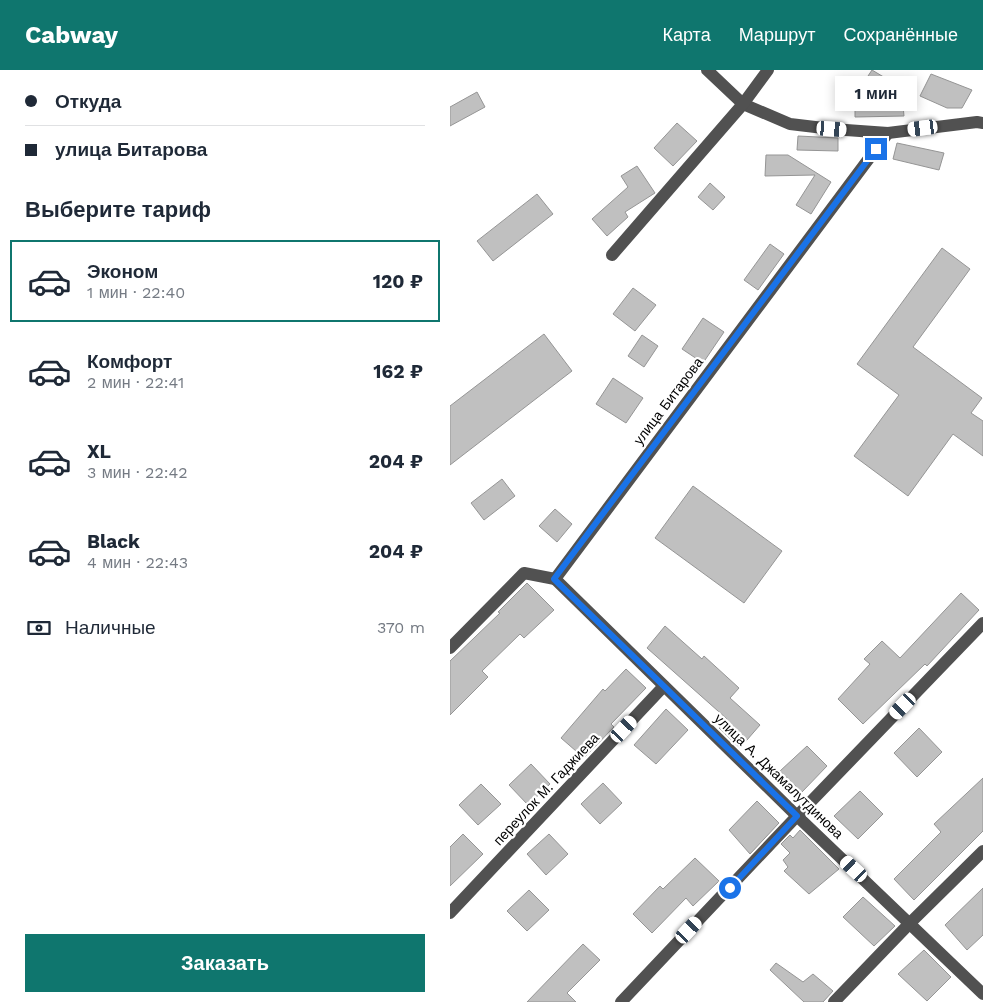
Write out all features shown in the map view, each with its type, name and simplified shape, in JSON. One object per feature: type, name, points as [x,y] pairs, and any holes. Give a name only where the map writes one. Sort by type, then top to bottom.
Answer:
[{"type":"street","points":[[707,70],[743,104],[790,124],[888,133],[977,122],[983,123]]},
{"type":"street","points":[[612,255],[743,104],[768,70]]},
{"type":"street","name":"улица Битарова","points":[[554,579],[888,133]]},
{"type":"street","points":[[450,648],[524,573],[554,579]]},
{"type":"street","name":"улица А. Джамалутдинова","points":[[554,579],[983,994]]},
{"type":"street","points":[[621,1002],[797,816],[983,624]]},
{"type":"street","name":"переулок М. Гаджиева","points":[[450,913],[664,686]]},
{"type":"street","points":[[834,1002],[983,851]]},
{"type":"building","points":[[872,70],[892,82],[886,91],[902,95],[904,116],[855,117],[855,101],[860,88]]},
{"type":"building","points":[[931,74],[972,90],[962,108],[947,108],[920,96]]},
{"type":"building","points":[[477,92],[485,107],[450,126],[450,107]]},
{"type":"building","points":[[677,123],[697,141],[673,166],[654,148]]},
{"type":"building","points":[[798,136],[838,138],[838,151],[797,150]]},
{"type":"building","points":[[897,143],[944,153],[939,170],[893,159]]},
{"type":"building","points":[[766,155],[788,155],[831,182],[811,214],[796,205],[815,175],[765,176]]},
{"type":"building","points":[[637,166],[655,193],[625,212],[628,217],[607,236],[592,219],[628,187],[621,176]]},
{"type":"building","points":[[710,183],[725,197],[713,210],[698,197]]},
{"type":"building","points":[[537,194],[553,214],[493,261],[477,241]]},
{"type":"building","points":[[770,244],[784,254],[758,290],[744,280]]},
{"type":"building","points":[[942,248],[970,269],[913,347],[982,398],[971,413],[983,421],[983,456],[953,434],[908,496],[854,456],[899,395],[857,364]]},
{"type":"building","points":[[633,288],[656,305],[635,331],[613,314]]},
{"type":"building","points":[[703,318],[724,332],[703,363],[682,349]]},
{"type":"building","points":[[544,334],[572,371],[450,465],[450,406]]},
{"type":"building","points":[[642,335],[658,346],[644,367],[628,356]]},
{"type":"building","points":[[613,378],[643,398],[626,423],[596,404]]},
{"type":"building","points":[[502,479],[515,496],[484,520],[471,503]]},
{"type":"building","points":[[693,486],[782,551],[744,603],[655,538]]},
{"type":"building","points":[[555,509],[572,524],[557,542],[539,526]]},
{"type":"building","points":[[527,583],[554,610],[524,638],[520,634],[482,671],[488,677],[450,715],[450,661],[500,613],[498,612]]},
{"type":"building","points":[[961,593],[979,610],[927,666],[925,664],[863,724],[838,699],[870,664],[864,659],[882,641],[900,658]]},
{"type":"building","points":[[665,626],[702,659],[704,656],[739,688],[730,698],[760,725],[740,748],[719,728],[727,719],[647,648]]},
{"type":"building","points":[[626,669],[646,688],[611,724],[614,727],[584,758],[561,738],[603,689],[605,691]]},
{"type":"building","points":[[666,709],[688,730],[656,764],[634,745]]},
{"type":"building","points":[[919,728],[942,752],[917,777],[894,753]]},
{"type":"building","points":[[807,746],[827,766],[802,792],[780,771]]},
{"type":"building","points":[[531,764],[550,784],[528,805],[509,785]]},
{"type":"building","points":[[983,778],[983,831],[914,900],[894,879],[941,832],[934,824]]},
{"type":"building","points":[[603,783],[622,803],[600,824],[581,804]]},
{"type":"building","points":[[481,784],[501,804],[478,825],[459,805]]},
{"type":"building","points":[[860,791],[883,814],[858,839],[834,816]]},
{"type":"building","points":[[757,801],[779,823],[750,854],[729,830]]},
{"type":"building","points":[[800,830],[839,869],[809,894],[784,871],[788,867],[783,860],[790,853],[781,844],[790,835],[793,838]]},
{"type":"building","points":[[463,834],[483,854],[450,886],[450,847]]},
{"type":"building","points":[[549,834],[568,854],[546,875],[527,854]]},
{"type":"building","points":[[695,858],[719,881],[693,906],[686,898],[652,933],[633,914],[660,886],[663,889]]},
{"type":"building","points":[[983,888],[983,935],[967,950],[945,925]]},
{"type":"building","points":[[529,890],[549,910],[527,931],[507,911]]},
{"type":"building","points":[[863,897],[895,926],[874,946],[843,917]]},
{"type":"building","points":[[583,944],[600,960],[567,993],[576,1002],[527,1002]]},
{"type":"building","points":[[924,950],[951,977],[927,1001],[898,974]]},
{"type":"building","points":[[776,963],[803,982],[813,974],[833,991],[823,1002],[804,1002],[770,970]]},
{"type":"route","points":[[730,888],[797,816],[554,579],[876,149]]}]
